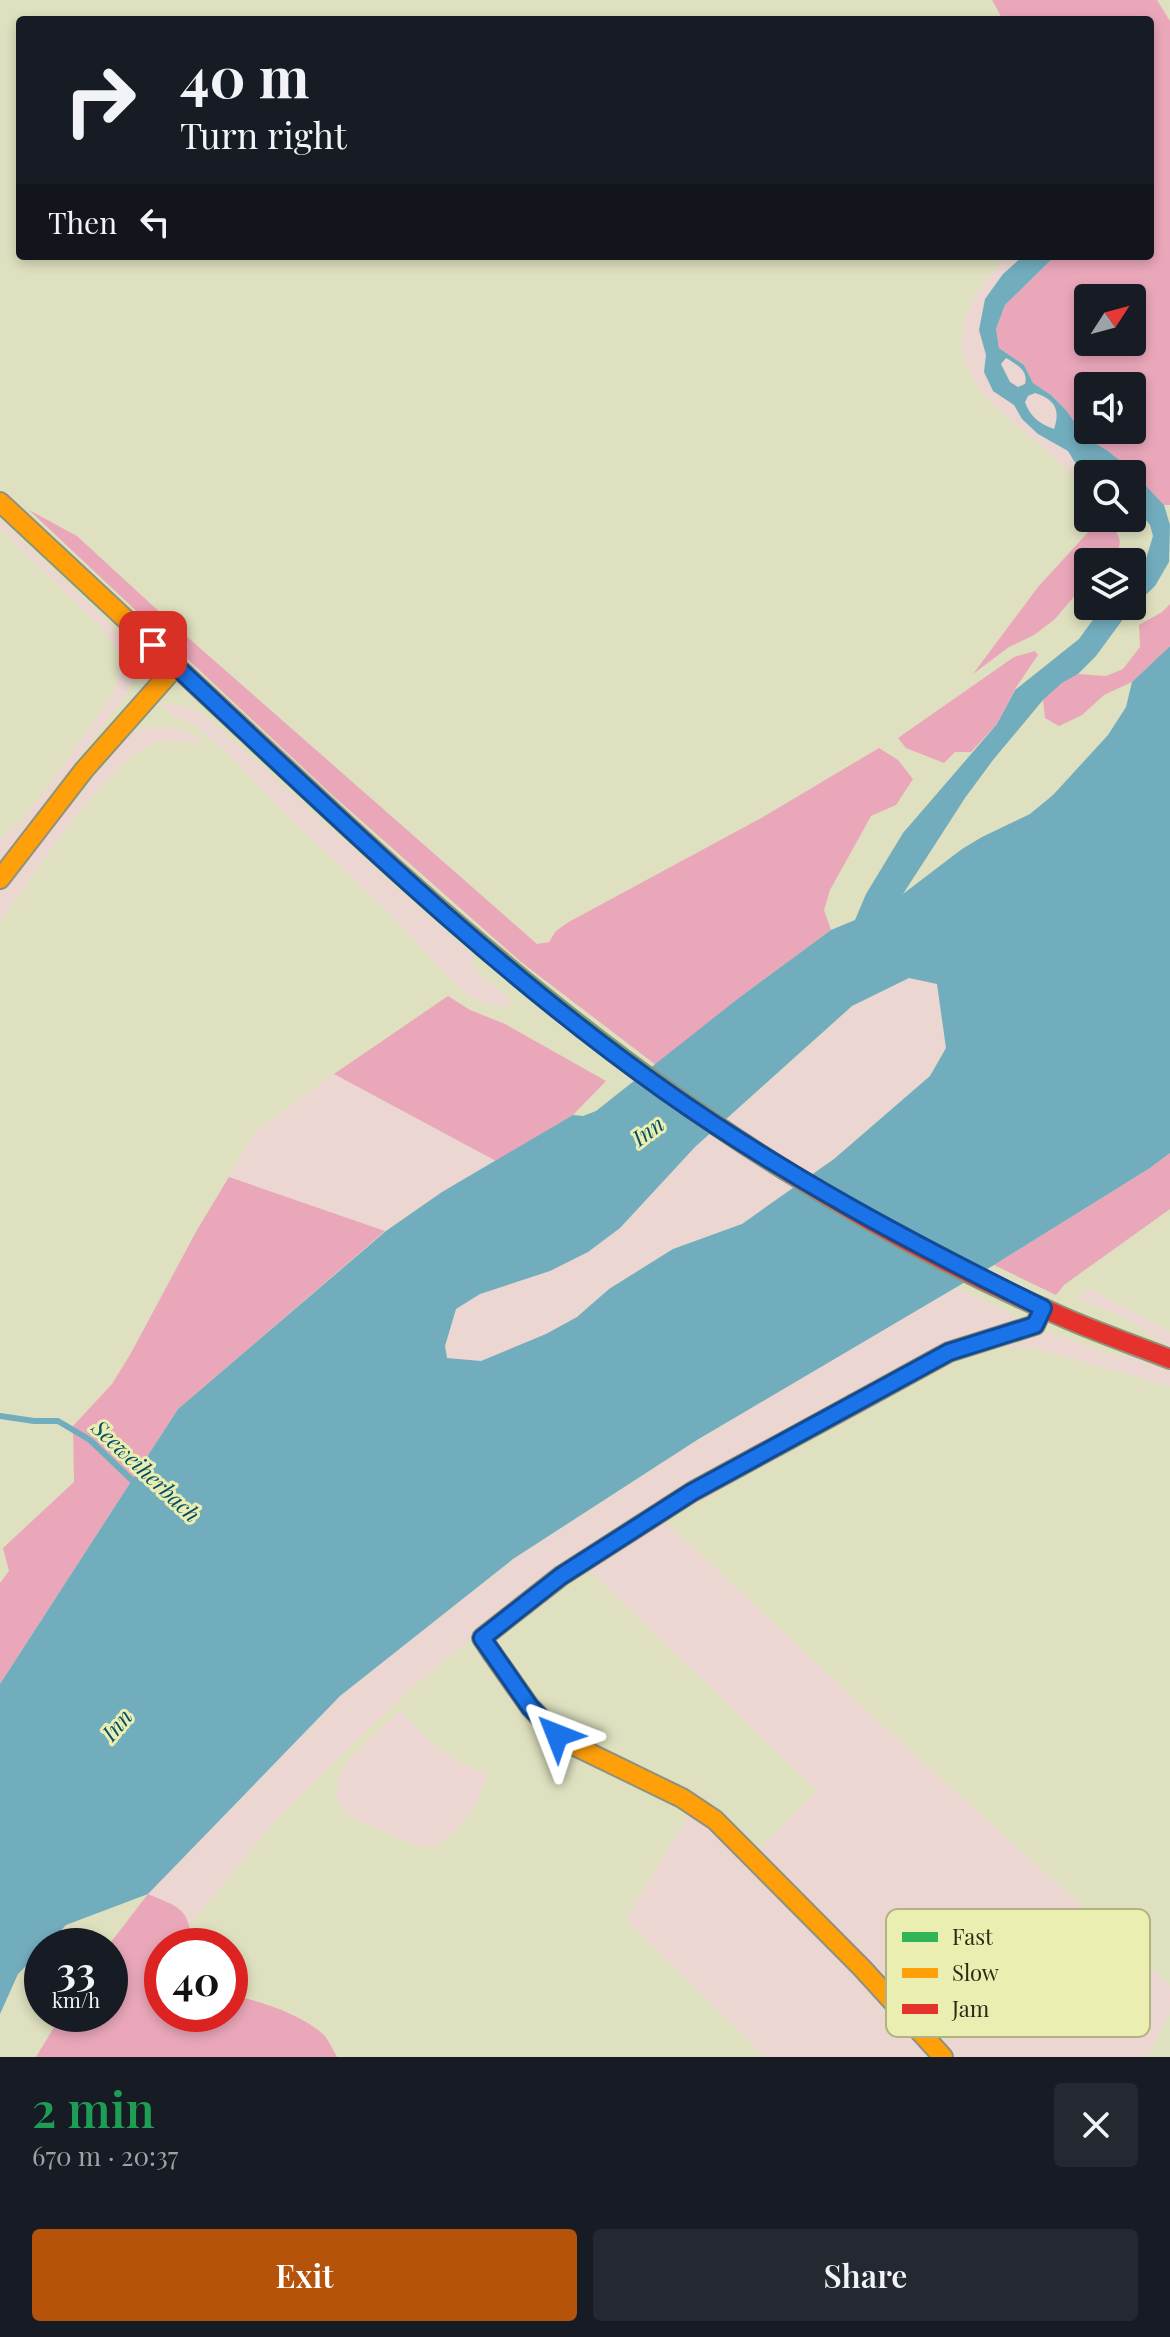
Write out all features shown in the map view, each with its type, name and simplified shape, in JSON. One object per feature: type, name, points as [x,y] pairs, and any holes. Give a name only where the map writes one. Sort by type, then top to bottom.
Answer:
[{"type":"street","points":[[0,502],[415,890],[506,967],[645,1076],[759,1153],[933,1254],[1043,1308],[1170,1359]]},
{"type":"street","points":[[0,879],[44,817],[96,754],[176,666]]},
{"type":"street","points":[[886,1995],[715,1820],[682,1798],[557,1735],[530,1707],[482,1638],[561,1576],[692,1492],[949,1352],[1035,1325],[1043,1308]]},
{"type":"street","points":[[925,2037],[943,2057]]},
{"type":"shaded area","points":[[992,0],[1157,0],[1170,21],[1170,505],[1164,505],[1146,486],[1146,460],[1119,460],[1096,444],[1146,444],[1146,372],[1074,372],[1074,421],[1051,395],[1033,383],[1024,365],[999,348],[996,329],[1005,305],[1051,260],[1154,260],[1154,16],[1001,16]]},
{"type":"shaded area","points":[[1004,260],[1019,260],[1003,274],[979,330],[986,355],[984,372],[993,391],[1014,405],[1022,419],[1038,434],[1068,451],[1074,461],[1074,476],[990,401],[975,382],[962,344],[970,308]]},
{"type":"shaded area","points":[[1006,358],[1023,372],[1025,385],[1017,387],[1007,377],[1001,364]]},
{"type":"shaded area","points":[[1035,393],[1047,398],[1054,406],[1057,416],[1054,429],[1036,419],[1027,407],[1025,402],[1028,396]]},
{"type":"shaded area","points":[[29,510],[77,536],[177,628],[537,944],[549,942],[556,931],[567,923],[763,817],[879,748],[898,760],[913,779],[896,805],[871,816],[830,890],[824,910],[831,930],[740,997],[656,1065],[521,962],[331,794]]},
{"type":"shaded area","points":[[0,520],[125,638],[135,657],[137,671],[120,703],[0,861],[0,840],[24,819],[113,695],[120,666],[117,651],[108,635],[0,529]]},
{"type":"shaded area","points":[[1088,532],[1117,532],[1119,548],[1074,548],[1074,597],[1055,619],[973,674],[1038,587]]},
{"type":"shaded area","points":[[1170,604],[1170,646],[1132,682],[1104,695],[1082,715],[1059,726],[1045,718],[1043,700],[1062,683],[1078,674],[1106,676],[1123,669],[1140,647],[1139,625]]},
{"type":"shaded area","points":[[1035,651],[1038,655],[1015,689],[997,724],[971,752],[955,752],[944,763],[906,748],[898,738],[1014,657]]},
{"type":"shaded area","points":[[162,706],[190,707],[203,714],[473,956],[473,969],[507,996],[512,1005],[497,1006],[476,1000],[456,985],[388,912],[226,752],[195,725],[175,717]]},
{"type":"shaded area","points":[[158,726],[183,731],[205,745],[175,741],[156,743],[137,753],[115,771],[72,822],[0,922],[0,892],[126,738],[140,729]]},
{"type":"shaded area","points":[[909,978],[937,984],[946,1048],[930,1076],[834,1159],[742,1224],[673,1249],[609,1289],[577,1317],[546,1334],[481,1361],[447,1359],[445,1346],[456,1309],[479,1294],[550,1271],[620,1228],[695,1147],[853,1006]]},
{"type":"shaded area","points":[[448,996],[606,1081],[573,1115],[496,1161],[334,1074]]},
{"type":"shaded area","points":[[334,1074],[496,1161],[442,1192],[385,1231],[229,1177],[254,1133]]},
{"type":"shaded area","points":[[1170,1153],[1170,1209],[1064,1285],[1056,1295],[994,1265],[1150,1168]]},
{"type":"shaded area","points":[[229,1177],[385,1231],[178,1409],[0,1684],[0,1583],[9,1571],[3,1548],[74,1482],[73,1426],[112,1384]]},
{"type":"shaded area","points":[[954,1287],[1018,1317],[494,1621],[418,1682],[274,1822],[190,1924],[179,1907],[148,1894],[340,1696],[513,1559],[697,1440]]},
{"type":"shaded area","points":[[1090,1289],[1170,1332],[1170,1347],[1126,1318],[1078,1299]]},
{"type":"shaded area","points":[[1046,1332],[1114,1356],[1139,1357],[1170,1370],[1170,1386],[1034,1348],[1006,1348]]},
{"type":"shaded area","points":[[661,1517],[882,1725],[1085,1909],[886,1909],[886,1990],[756,1853],[817,1791],[585,1566]]},
{"type":"shaded area","points":[[400,1710],[449,1756],[487,1772],[478,1801],[456,1831],[434,1847],[420,1847],[350,1817],[340,1805],[336,1793],[339,1775],[349,1759]]},
{"type":"shaded area","points":[[692,1809],[886,2006],[886,2037],[916,2037],[936,2057],[765,2057],[626,1919]]},
{"type":"shaded area","points":[[148,1894],[181,1911],[189,1928],[144,1928],[144,2032],[248,2032],[248,1999],[280,2009],[315,2028],[324,2035],[337,2057],[36,2057],[51,2032],[128,2032],[128,1928],[122,1928]]},
{"type":"shaded area","points":[[1150,1968],[1170,1986],[1170,2013],[1147,2057],[950,2057],[931,2037],[1150,2037]]},
{"type":"water","points":[[1019,260],[1051,260],[1005,305],[996,329],[999,348],[1024,365],[1033,383],[1066,410],[1074,421],[1074,444],[1096,444],[1119,460],[1074,461],[1068,451],[1038,434],[1022,419],[1014,405],[993,391],[984,372],[986,355],[979,330],[985,299],[1003,274]],"holes":[[[1006,358],[1023,372],[1025,384],[1018,387],[1010,382],[1001,364]],[[1035,393],[1047,398],[1056,410],[1054,429],[1033,416],[1025,402],[1028,396]]]},
{"type":"water","points":[[1146,486],[1164,505],[1170,525],[1169,562],[1146,595],[1146,559],[1153,536],[1146,520]]},
{"type":"water","name":"Inn","points":[[1093,620],[1122,620],[1096,656],[1043,700],[993,760],[903,894],[962,849],[1030,814],[1053,795],[1108,735],[1126,707],[1132,682],[1170,646],[1170,1153],[994,1265],[697,1440],[513,1559],[340,1696],[148,1894],[63,1928],[24,1928],[24,1968],[18,1974],[0,2014],[0,1684],[178,1409],[386,1231],[442,1192],[573,1115],[583,1116],[596,1111],[740,997],[831,930],[855,920],[866,894],[903,833],[997,724],[1015,690],[1079,639]],"holes":[[[909,978],[937,984],[946,1048],[930,1076],[834,1159],[742,1224],[673,1249],[609,1289],[577,1317],[546,1334],[481,1361],[447,1358],[445,1346],[456,1309],[480,1294],[550,1271],[588,1252],[620,1228],[695,1147],[852,1006]]]},
{"type":"waterway","name":"Seeweiherbach","points":[[0,1416],[58,1421],[90,1440],[136,1484]]},
{"type":"traffic: fast","points":[[328,808],[436,906],[548,1000],[664,1089],[785,1170]]},
{"type":"traffic: fast","points":[[492,1653],[482,1638],[561,1576],[692,1492],[854,1404]]},
{"type":"traffic: slow","points":[[0,502],[328,808]]},
{"type":"traffic: slow","points":[[0,879],[84,770],[176,666]]},
{"type":"traffic: slow","points":[[492,1653],[530,1707],[557,1735],[682,1798],[715,1820],[886,1994]]},
{"type":"traffic: slow","points":[[925,2037],[943,2057]]},
{"type":"traffic: jam","points":[[785,1170],[851,1210],[986,1282],[1070,1320],[1170,1359]]},
{"type":"traffic: jam","points":[[854,1404],[949,1352],[1035,1325],[1043,1308]]},
{"type":"route","points":[[153,645],[415,890],[624,1060],[759,1153],[933,1254],[1043,1308],[1035,1325],[949,1352],[692,1492],[561,1576],[482,1638],[530,1707],[557,1735]]}]
